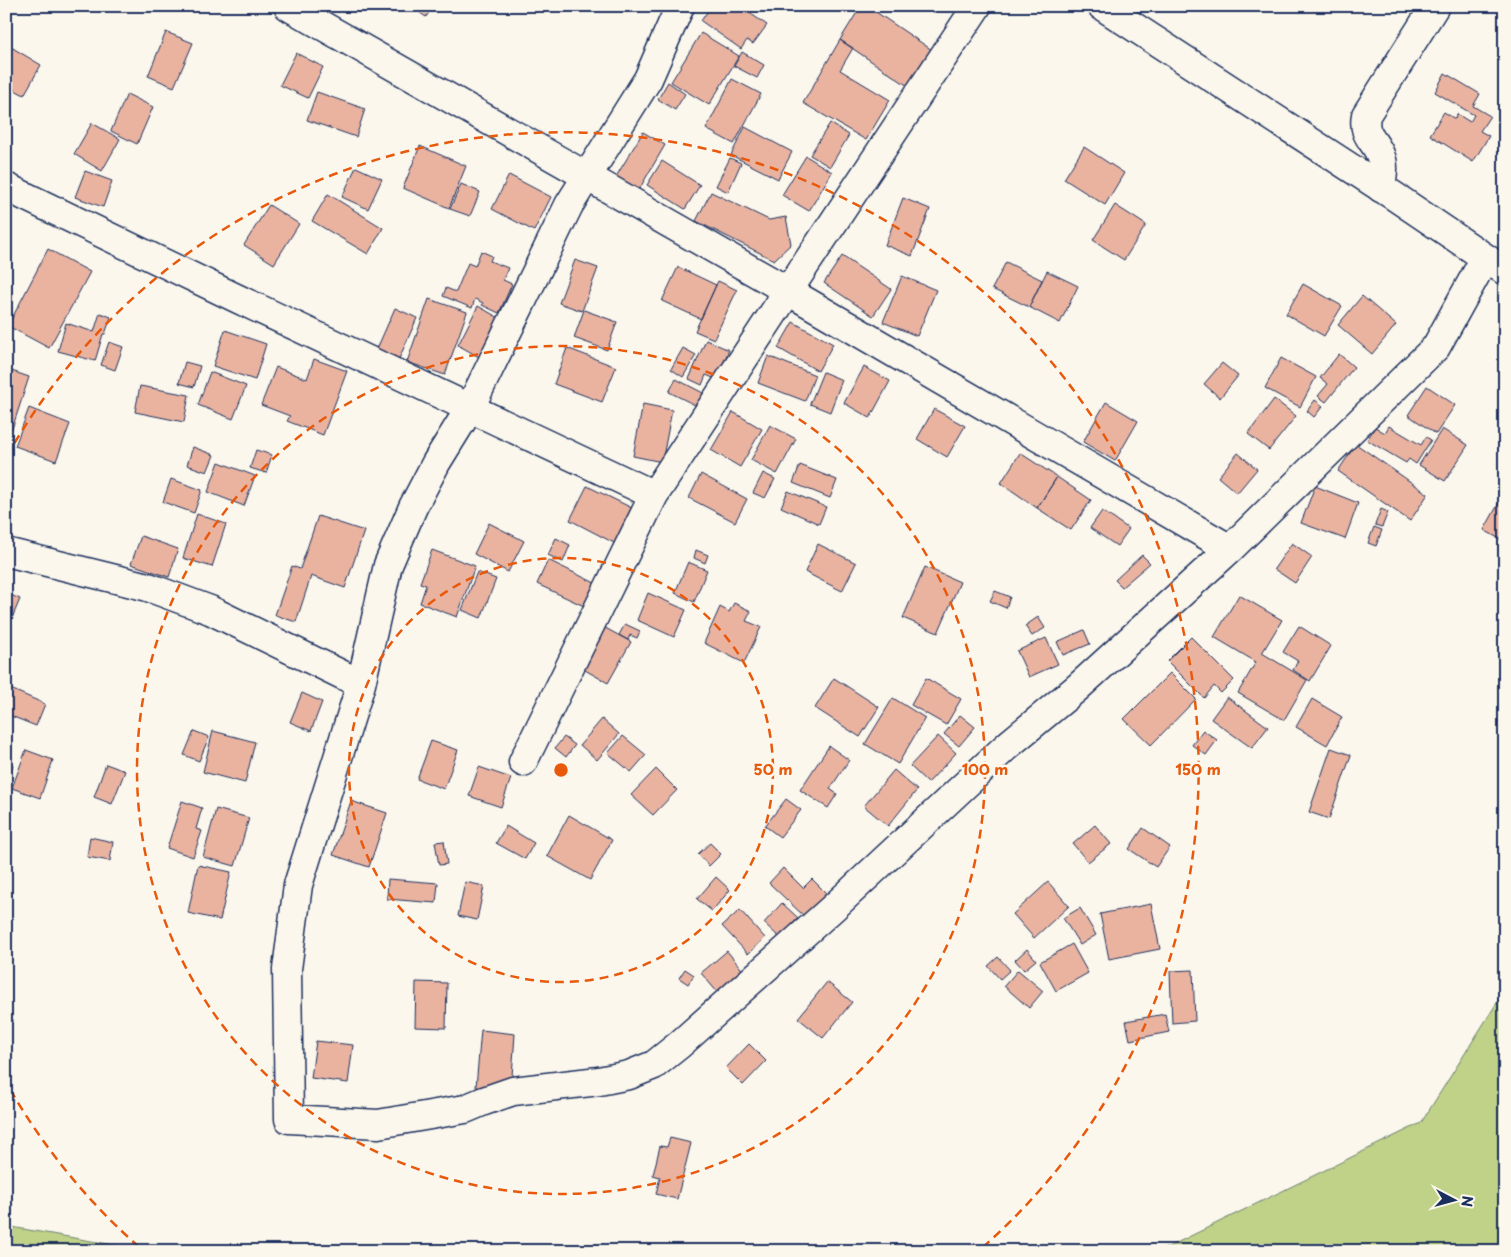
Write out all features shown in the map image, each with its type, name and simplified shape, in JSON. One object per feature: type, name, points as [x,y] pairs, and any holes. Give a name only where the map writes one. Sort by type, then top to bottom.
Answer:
[{"type":"main road","points":[[288,6],[788,291],[1230,549]]},
{"type":"main road","points":[[680,6],[648,79],[569,205],[470,408],[436,463],[412,507],[388,565],[361,684],[298,885],[288,969],[289,1119],[378,1124],[465,1109],[513,1092],[629,1075],[654,1065],[679,1045],[834,906],[1008,744],[1077,688],[1230,549],[1436,347],[1495,264],[1102,6]]},
{"type":"main road","points":[[524,762],[654,495],[977,6]]},
{"type":"main road","points":[[1381,188],[1383,163],[1381,154],[1365,132],[1366,115],[1435,6]]},
{"type":"main road","points":[[6,187],[225,293],[654,495]]},
{"type":"main road","points":[[6,552],[148,587],[210,610],[361,684]]},
{"type":"green space","points":[[1505,990],[1505,1251],[1160,1251],[1421,1123]]},
{"type":"green space","points":[[6,1226],[148,1251],[6,1251]]},
{"type":"building","points":[[410,6],[433,6],[426,17]]},
{"type":"building","points":[[642,6],[655,6],[652,12]]},
{"type":"building","points":[[711,6],[753,6],[755,8],[751,14],[767,25],[753,44],[747,40],[741,49],[701,21]]},
{"type":"building","points":[[861,6],[867,6],[932,50],[908,86],[840,40]]},
{"type":"building","points":[[166,32],[193,43],[174,87],[148,76]]},
{"type":"building","points":[[701,33],[739,56],[709,105],[671,82]]},
{"type":"building","points":[[840,40],[853,48],[840,70],[890,100],[866,140],[803,103]]},
{"type":"building","points":[[6,44],[41,65],[24,95],[6,85]]},
{"type":"building","points":[[742,52],[764,65],[757,78],[734,66]]},
{"type":"building","points":[[296,53],[323,67],[308,98],[280,85]]},
{"type":"building","points":[[1445,73],[1480,94],[1473,106],[1490,116],[1480,131],[1489,136],[1473,162],[1430,135],[1444,112],[1455,119],[1457,114],[1470,122],[1474,115],[1435,92]]},
{"type":"building","points":[[732,79],[761,94],[734,144],[706,129]]},
{"type":"building","points":[[668,82],[685,94],[675,110],[658,99]]},
{"type":"building","points":[[317,92],[365,109],[356,137],[307,120]]},
{"type":"building","points":[[127,94],[153,107],[137,144],[111,131]]},
{"type":"building","points":[[92,123],[120,139],[102,171],[74,154]]},
{"type":"building","points":[[830,123],[849,135],[830,167],[810,155]]},
{"type":"building","points":[[745,127],[792,152],[778,179],[731,155]]},
{"type":"building","points":[[643,132],[665,145],[637,193],[614,180]]},
{"type":"building","points":[[420,146],[466,166],[449,208],[403,188]]},
{"type":"building","points":[[1084,147],[1124,173],[1105,205],[1064,179]]},
{"type":"building","points":[[806,156],[832,172],[809,211],[782,195]]},
{"type":"building","points":[[730,158],[741,163],[728,192],[716,186]]},
{"type":"building","points":[[662,161],[700,185],[685,209],[647,185]]},
{"type":"building","points":[[356,167],[382,179],[368,209],[342,197]]},
{"type":"building","points":[[85,171],[112,181],[103,207],[75,197]]},
{"type":"building","points":[[509,175],[551,197],[534,231],[492,209]]},
{"type":"building","points":[[461,184],[480,192],[470,216],[450,209]]},
{"type":"building","points":[[711,192],[769,220],[786,217],[791,244],[774,260],[696,221]]},
{"type":"building","points":[[328,194],[383,228],[368,254],[312,221]]},
{"type":"building","points":[[903,198],[930,209],[912,256],[885,245]]},
{"type":"building","points":[[269,205],[299,224],[274,264],[244,245]]},
{"type":"building","points":[[1115,205],[1146,225],[1124,260],[1093,240]]},
{"type":"building","points":[[48,249],[90,272],[49,348],[8,326]]},
{"type":"building","points":[[481,251],[492,256],[490,261],[508,268],[503,280],[512,284],[499,313],[482,305],[483,303],[475,299],[472,308],[443,296],[446,288],[456,292],[468,263],[475,266]]},
{"type":"building","points":[[842,256],[891,289],[873,316],[824,283]]},
{"type":"building","points":[[575,260],[598,268],[582,311],[559,303]]},
{"type":"building","points":[[1006,262],[1042,280],[1029,307],[992,289]]},
{"type":"building","points":[[678,267],[716,285],[701,319],[662,301]]},
{"type":"building","points":[[1047,271],[1078,286],[1060,323],[1029,307]]},
{"type":"building","points":[[902,276],[936,290],[917,336],[883,322]]},
{"type":"building","points":[[718,281],[737,290],[714,339],[695,331]]},
{"type":"building","points":[[1303,284],[1342,306],[1324,336],[1286,314]]},
{"type":"building","points":[[1362,296],[1396,325],[1372,354],[1338,325]]},
{"type":"building","points":[[429,299],[467,312],[445,375],[407,362]]},
{"type":"building","points":[[478,306],[499,318],[479,357],[458,345]]},
{"type":"building","points":[[395,308],[417,318],[398,361],[376,351]]},
{"type":"building","points":[[584,310],[617,322],[607,350],[574,338]]},
{"type":"building","points":[[100,313],[111,317],[105,334],[103,334],[95,361],[58,351],[66,323],[94,332]]},
{"type":"building","points":[[793,322],[833,344],[818,371],[778,348]]},
{"type":"building","points":[[225,330],[266,344],[255,380],[213,366]]},
{"type":"building","points":[[706,340],[729,350],[716,379],[706,375],[702,385],[689,379]]},
{"type":"building","points":[[109,342],[123,347],[115,370],[101,365]]},
{"type":"building","points":[[567,348],[616,367],[602,402],[554,384]]},
{"type":"building","points":[[683,348],[696,355],[683,377],[671,369]]},
{"type":"building","points":[[1339,354],[1354,367],[1326,402],[1318,396],[1328,384],[1320,378]]},
{"type":"building","points":[[768,356],[815,375],[805,401],[758,383]]},
{"type":"building","points":[[1281,358],[1316,377],[1300,407],[1265,388]]},
{"type":"building","points":[[314,359],[347,371],[323,435],[287,421],[290,416],[261,405],[276,367],[307,379]]},
{"type":"building","points":[[185,362],[200,366],[194,387],[179,383]]},
{"type":"building","points":[[1222,363],[1238,376],[1220,398],[1204,384]]},
{"type":"building","points":[[864,367],[890,381],[870,418],[844,403]]},
{"type":"building","points":[[6,369],[29,377],[12,429],[6,427]]},
{"type":"building","points":[[210,372],[246,386],[233,419],[198,405]]},
{"type":"building","points":[[823,372],[842,380],[830,412],[810,404]]},
{"type":"building","points":[[676,379],[707,395],[701,408],[669,392]]},
{"type":"building","points":[[140,386],[189,395],[184,422],[135,412]]},
{"type":"building","points":[[1427,386],[1455,405],[1436,434],[1408,415]]},
{"type":"building","points":[[1274,399],[1296,416],[1269,450],[1248,434]]},
{"type":"building","points":[[1315,400],[1323,406],[1314,417],[1307,411]]},
{"type":"building","points":[[1106,402],[1138,421],[1115,461],[1083,442]]},
{"type":"building","points":[[643,404],[672,410],[662,462],[633,456]]},
{"type":"building","points":[[29,408],[70,424],[56,461],[15,446]]},
{"type":"building","points":[[934,409],[965,426],[947,457],[917,439]]},
{"type":"building","points":[[733,412],[762,429],[740,467],[711,450]]},
{"type":"building","points":[[770,425],[796,439],[777,474],[751,460]]},
{"type":"building","points":[[1389,426],[1421,445],[1426,437],[1431,440],[1416,464],[1409,459],[1406,463],[1367,440],[1375,427],[1385,433]]},
{"type":"building","points":[[1442,429],[1468,445],[1445,481],[1419,465]]},
{"type":"building","points":[[1356,444],[1428,494],[1410,521],[1338,471]]},
{"type":"building","points":[[193,447],[214,455],[207,472],[187,465]]},
{"type":"building","points":[[256,450],[272,455],[266,473],[250,468]]},
{"type":"building","points":[[1020,453],[1057,477],[1037,508],[1001,483]]},
{"type":"building","points":[[1238,453],[1257,469],[1237,493],[1218,477]]},
{"type":"building","points":[[219,462],[255,476],[244,506],[208,492]]},
{"type":"building","points":[[800,465],[837,480],[830,498],[793,483]]},
{"type":"building","points":[[763,473],[775,479],[765,498],[753,493]]},
{"type":"building","points":[[701,474],[747,499],[735,522],[689,498]]},
{"type":"building","points":[[1057,477],[1091,500],[1071,530],[1037,508]]},
{"type":"building","points":[[171,479],[202,490],[194,513],[163,502]]},
{"type":"building","points":[[587,486],[636,510],[618,545],[570,520]]},
{"type":"building","points":[[1315,486],[1358,503],[1345,539],[1301,523]]},
{"type":"building","points":[[788,491],[826,507],[819,524],[781,507]]},
{"type":"building","points":[[1500,501],[1505,504],[1505,542],[1484,530]]},
{"type":"building","points":[[1381,509],[1388,512],[1382,527],[1375,525]]},
{"type":"building","points":[[1102,511],[1129,529],[1117,546],[1090,528]]},
{"type":"building","points":[[197,514],[226,524],[212,567],[183,558]]},
{"type":"building","points":[[318,516],[364,531],[345,588],[311,576],[296,622],[275,615],[292,566],[300,569]]},
{"type":"building","points":[[489,523],[524,541],[508,572],[474,554]]},
{"type":"building","points":[[1374,527],[1382,530],[1376,546],[1368,543]]},
{"type":"building","points":[[141,536],[178,549],[169,577],[131,564]]},
{"type":"building","points":[[556,538],[570,545],[563,562],[548,555]]},
{"type":"building","points":[[1292,543],[1312,557],[1295,583],[1274,569]]},
{"type":"building","points":[[818,544],[856,563],[842,591],[805,572]]},
{"type":"building","points":[[432,550],[475,566],[457,617],[420,603],[426,585],[420,583]]},
{"type":"building","points":[[696,550],[708,555],[705,563],[694,558]]},
{"type":"building","points":[[1142,555],[1150,563],[1122,587],[1115,580]]},
{"type":"building","points":[[548,560],[595,583],[584,606],[537,584]]},
{"type":"building","points":[[688,562],[707,570],[694,602],[675,593]]},
{"type":"building","points":[[925,567],[960,582],[938,633],[903,618]]},
{"type":"building","points":[[477,572],[496,579],[481,618],[462,610]]},
{"type":"building","points":[[995,591],[1010,597],[1006,608],[990,601]]},
{"type":"building","points":[[6,593],[20,599],[10,623],[6,622]]},
{"type":"building","points":[[648,593],[686,610],[674,637],[637,620]]},
{"type":"building","points":[[1239,595],[1282,620],[1262,653],[1307,680],[1284,720],[1238,693],[1256,662],[1214,637]]},
{"type":"building","points":[[734,603],[751,611],[746,621],[761,627],[744,663],[704,643],[720,607],[729,612]]},
{"type":"building","points":[[1038,617],[1045,628],[1032,636],[1025,626]]},
{"type":"building","points":[[598,624],[631,642],[608,683],[576,665]]},
{"type":"building","points":[[625,624],[640,631],[637,638],[630,635],[628,640],[619,635]]},
{"type":"building","points":[[1299,626],[1331,646],[1310,681],[1293,670],[1298,661],[1283,652]]},
{"type":"building","points":[[1084,630],[1090,644],[1063,655],[1057,642]]},
{"type":"building","points":[[1191,637],[1234,680],[1221,693],[1214,686],[1204,698],[1167,661]]},
{"type":"building","points":[[1046,638],[1058,664],[1029,677],[1017,651]]},
{"type":"building","points":[[1170,673],[1196,699],[1151,745],[1124,719]]},
{"type":"building","points":[[834,678],[879,707],[860,737],[815,708]]},
{"type":"building","points":[[926,678],[961,699],[946,725],[911,705]]},
{"type":"building","points":[[6,687],[45,704],[36,726],[6,714]]},
{"type":"building","points":[[302,693],[322,702],[311,731],[290,722]]},
{"type":"building","points":[[1227,697],[1268,727],[1252,748],[1211,719]]},
{"type":"building","points":[[893,698],[925,718],[898,764],[865,744]]},
{"type":"building","points":[[1312,699],[1342,717],[1327,745],[1296,727]]},
{"type":"building","points":[[960,715],[975,727],[959,746],[944,734]]},
{"type":"building","points":[[602,719],[619,734],[597,760],[580,745]]},
{"type":"building","points":[[1203,730],[1217,740],[1206,755],[1192,745]]},
{"type":"building","points":[[194,731],[209,737],[199,761],[184,755]]},
{"type":"building","points":[[213,731],[255,742],[245,783],[203,772]]},
{"type":"building","points":[[623,736],[646,755],[631,772],[608,753]]},
{"type":"building","points":[[938,736],[956,753],[928,783],[910,766]]},
{"type":"building","points":[[564,737],[575,745],[566,757],[555,748]]},
{"type":"building","points":[[431,741],[458,750],[444,789],[417,779]]},
{"type":"building","points":[[829,746],[849,760],[830,789],[837,794],[828,808],[800,790]]},
{"type":"building","points":[[1331,748],[1351,755],[1329,819],[1309,812]]},
{"type":"building","points":[[26,750],[53,760],[40,798],[12,788]]},
{"type":"building","points":[[6,762],[13,765],[6,783]]},
{"type":"building","points":[[106,764],[125,771],[112,804],[94,797]]},
{"type":"building","points":[[479,767],[511,778],[501,807],[469,796]]},
{"type":"building","points":[[656,769],[677,790],[653,815],[631,795]]},
{"type":"building","points":[[894,770],[917,790],[888,826],[864,806]]},
{"type":"building","points":[[786,799],[801,810],[780,837],[765,826]]},
{"type":"building","points":[[182,801],[202,808],[196,829],[202,831],[193,857],[167,848]]},
{"type":"building","points":[[351,801],[387,813],[369,867],[333,855]]},
{"type":"building","points":[[216,809],[249,818],[235,866],[203,857]]},
{"type":"building","points":[[569,815],[612,840],[590,880],[547,856]]},
{"type":"building","points":[[1095,825],[1111,844],[1088,862],[1073,844]]},
{"type":"building","points":[[506,826],[534,843],[525,859],[496,843]]},
{"type":"building","points":[[1143,828],[1170,847],[1156,867],[1129,849]]},
{"type":"building","points":[[90,837],[113,842],[110,861],[87,857]]},
{"type":"building","points":[[444,841],[447,864],[439,865],[435,842]]},
{"type":"building","points":[[710,843],[721,854],[709,866],[698,854]]},
{"type":"building","points":[[198,865],[231,872],[220,920],[188,913]]},
{"type":"building","points":[[783,868],[803,888],[812,879],[827,894],[805,917],[769,883]]},
{"type":"building","points":[[716,877],[730,890],[712,911],[697,899]]},
{"type":"building","points":[[388,879],[438,883],[436,903],[387,899]]},
{"type":"building","points":[[465,882],[484,886],[477,920],[458,916]]},
{"type":"building","points":[[1048,882],[1069,906],[1034,938],[1013,914]]},
{"type":"building","points":[[782,903],[798,918],[780,938],[764,923]]},
{"type":"building","points":[[1151,904],[1160,949],[1109,959],[1100,914]]},
{"type":"building","points":[[1080,908],[1096,935],[1080,945],[1063,918]]},
{"type":"building","points":[[740,910],[765,938],[748,954],[722,926]]},
{"type":"building","points":[[1072,944],[1088,973],[1056,991],[1040,962]]},
{"type":"building","points":[[1027,949],[1036,960],[1024,970],[1015,960]]},
{"type":"building","points":[[727,951],[744,972],[718,993],[701,973]]},
{"type":"building","points":[[998,957],[1010,970],[1000,979],[988,966]]},
{"type":"building","points":[[685,969],[694,975],[688,984],[679,978]]},
{"type":"building","points":[[1018,970],[1043,991],[1029,1008],[1004,986]]},
{"type":"building","points":[[1193,970],[1195,1021],[1172,1023],[1170,971]]},
{"type":"building","points":[[416,982],[447,983],[446,1028],[415,1027]]},
{"type":"building","points":[[827,982],[852,1002],[823,1038],[798,1018]]},
{"type":"building","points":[[1165,1014],[1169,1032],[1130,1040],[1126,1021]]},
{"type":"building","points":[[481,1030],[515,1034],[511,1090],[476,1087]]},
{"type":"building","points":[[316,1041],[353,1045],[348,1083],[311,1078]]},
{"type":"building","points":[[749,1044],[766,1061],[743,1085],[726,1068]]},
{"type":"building","points":[[670,1138],[691,1143],[677,1199],[656,1194],[660,1177],[653,1175],[660,1146],[667,1147]]}]
